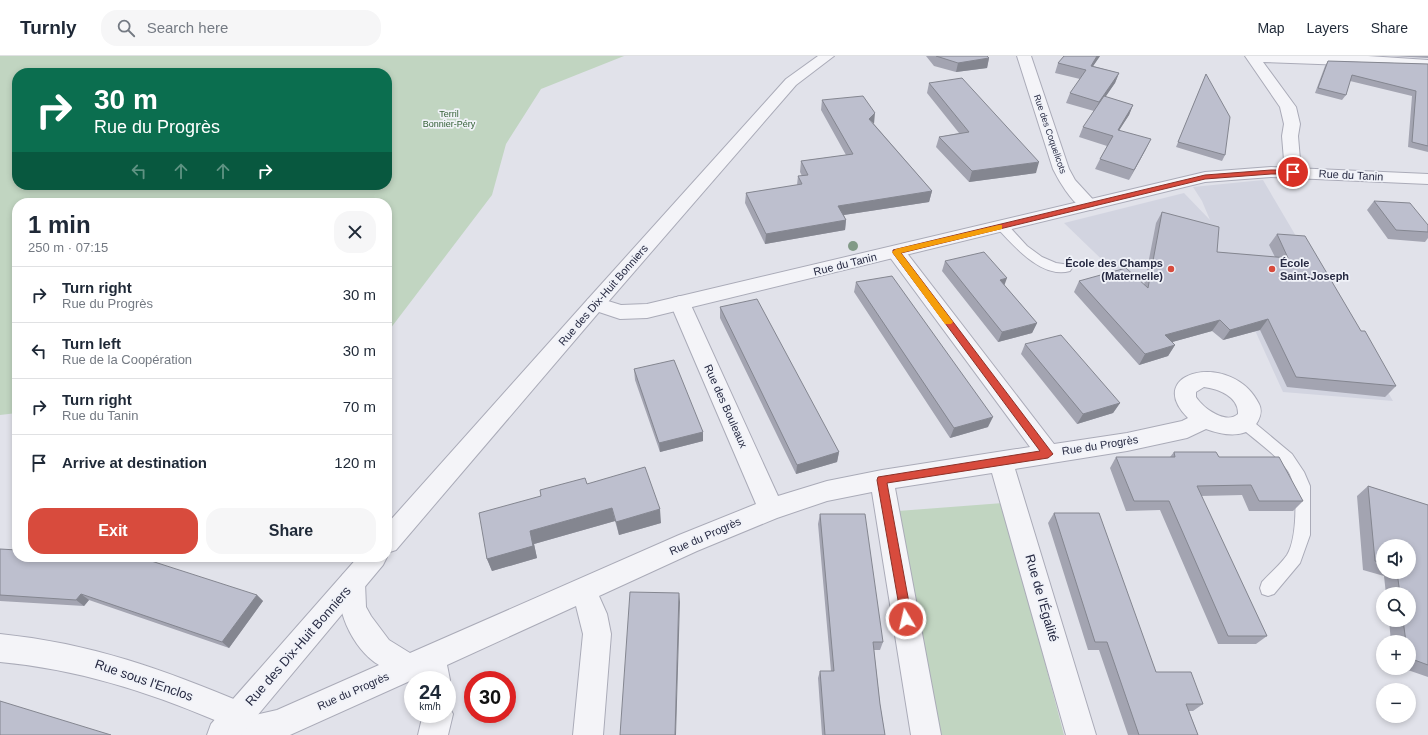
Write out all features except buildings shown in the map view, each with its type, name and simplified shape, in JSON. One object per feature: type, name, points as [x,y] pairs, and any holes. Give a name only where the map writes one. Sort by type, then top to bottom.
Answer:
[{"type":"street","name":"Rue des Dix-Huit Bonniers","points":[[392,536],[594,304],[791,82],[827,56]]},
{"type":"street","name":"Rue des Coquelicots","points":[[1024,56],[1061,169],[1068,182],[1089,205]]},
{"type":"street","points":[[1252,56],[1428,64]]},
{"type":"street","points":[[1252,56],[1288,107],[1292,124],[1290,136],[1293,172]]},
{"type":"street","points":[[1355,56],[1368,61]]},
{"type":"street","name":"Rue du Tanin","points":[[594,304],[620,312],[647,311],[1205,177],[1271,172],[1293,172],[1428,179]]},
{"type":"street","points":[[896,252],[1048,454]]},
{"type":"street","name":"Rue des Bouleaux","points":[[680,303],[771,509]]},
{"type":"street","points":[[1204,379],[1224,383],[1242,395],[1248,403],[1251,411],[1249,418],[1245,423],[1237,426],[1226,426],[1214,424],[1204,419],[1191,409],[1184,397],[1188,384],[1204,379]]},
{"type":"street","name":"Rue du Progrès","points":[[230,725],[255,730],[278,725],[425,669],[583,591],[688,543],[771,509],[827,491],[882,480],[1127,442],[1187,429],[1204,419]]},
{"type":"street","name":"Rue de l'Égalité","points":[[1001,461],[1081,735]]},
{"type":"street","points":[[882,480],[926,735]]},
{"type":"street","name":"Rue des Dix-Huit Bonniers","points":[[230,725],[370,562]]},
{"type":"street","points":[[352,583],[352,607],[361,625],[379,650],[425,669]]},
{"type":"street","points":[[583,591],[593,614],[597,634],[588,735]]},
{"type":"street","name":"Rue sous l'Enclos","points":[[0,648],[51,654],[112,666],[152,680],[230,725]]},
{"type":"street","points":[[434,735],[436,723]]},
{"type":"lane","points":[[1002,226],[1029,254],[1040,262],[1052,267],[1066,268]]},
{"type":"lane","points":[[1245,423],[1290,463],[1301,479],[1302,486],[1302,534],[1294,558],[1268,588]]},
{"type":"shaded area","name":"École Saint-Joseph","points":[[1263,180],[1393,401],[1283,392],[1238,293],[1150,306],[1064,223],[1184,193],[1210,220],[1202,201],[1193,187]]},
{"type":"green space","name":"Terril Bonnier-Péry","points":[[0,56],[624,56],[541,89],[506,144],[492,195],[392,326],[392,198],[12,198],[12,414],[0,415]]},
{"type":"green space","points":[[1003,503],[1064,735],[937,735],[898,511]]},
{"type":"slow traffic","points":[[948,322],[896,252],[999,227]]},
{"type":"place","name":"École des Champs (Maternelle)","points":[[1171,269]]},
{"type":"place","name":"École Saint-Joseph","points":[[1272,269]]},
{"type":"route","points":[[906,619],[882,480],[1048,454],[896,252],[1205,177],[1244,173],[1293,172]]}]
